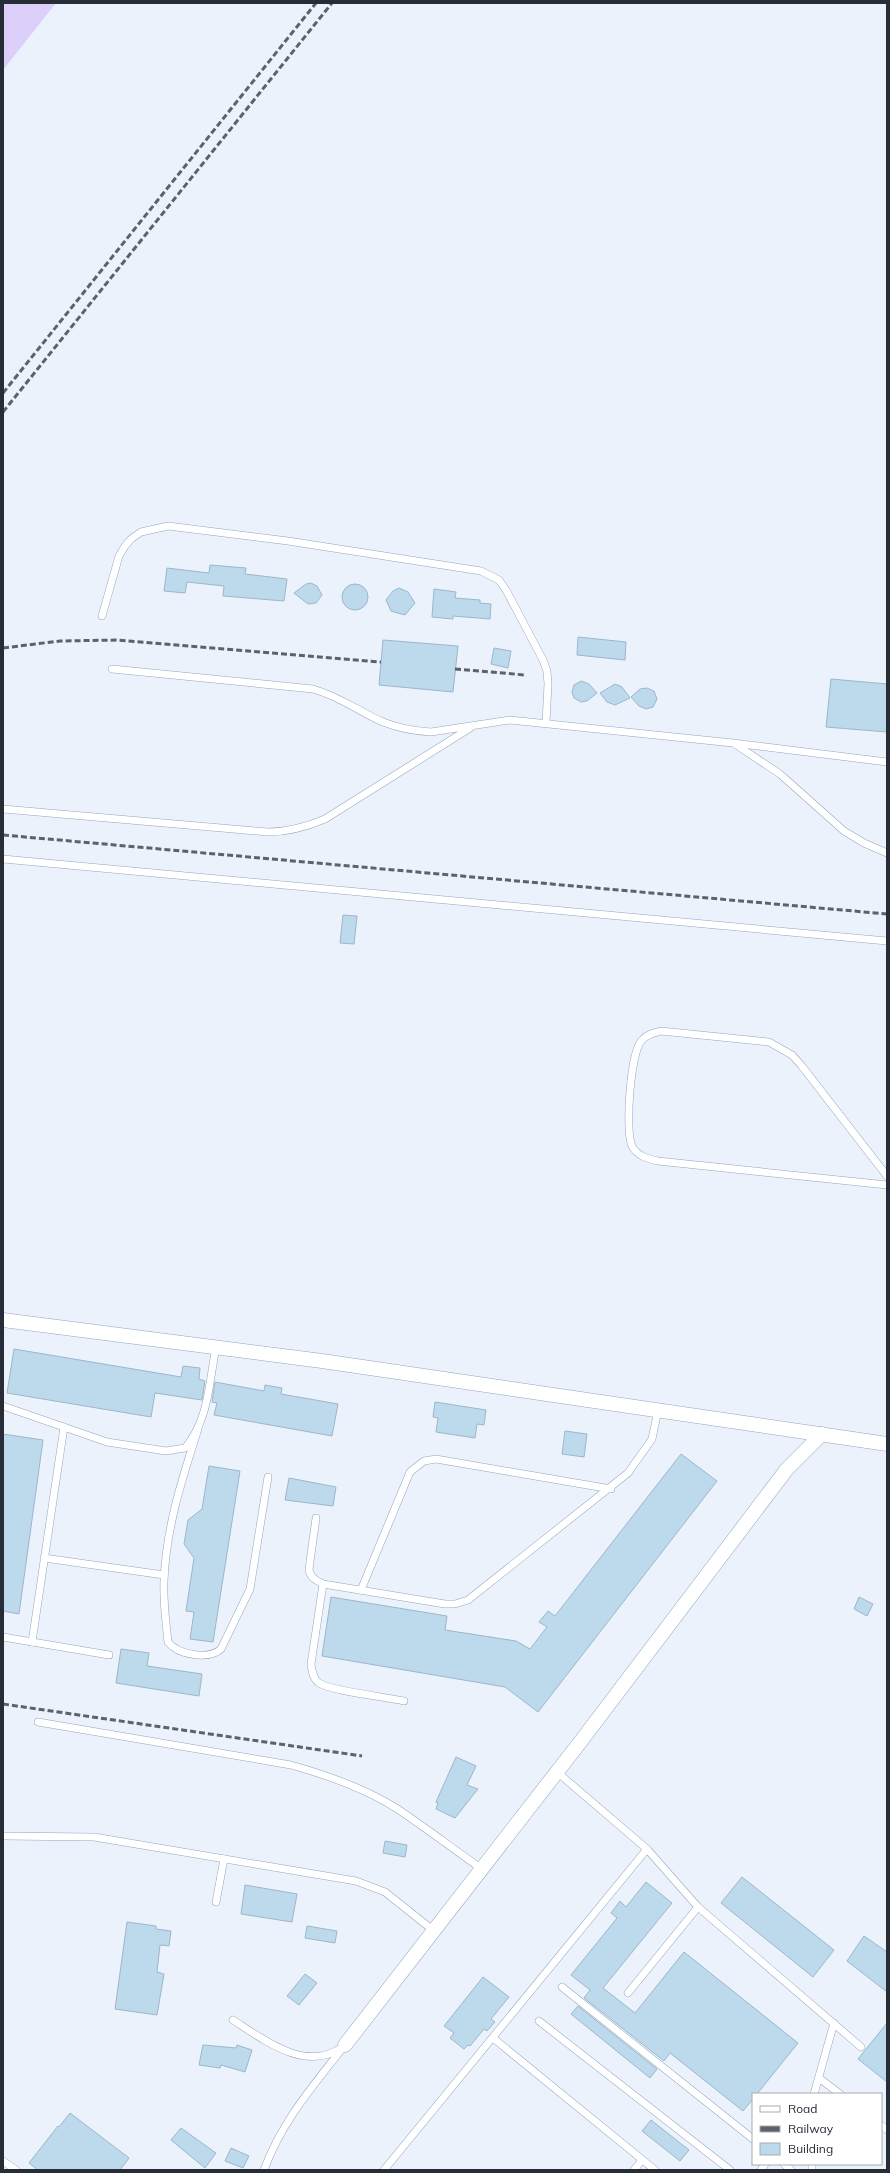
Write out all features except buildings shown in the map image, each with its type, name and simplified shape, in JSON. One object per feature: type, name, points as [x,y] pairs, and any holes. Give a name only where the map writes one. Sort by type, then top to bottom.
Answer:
[{"type":"street","points":[[3,1320],[216,1347],[887,1444]]},
{"type":"street","points":[[345,2046],[557,1772],[788,1469],[822,1434]]},
{"type":"lane","points":[[102,616],[119,556],[124,546],[141,532],[168,526],[280,540],[481,571],[499,580],[506,590],[543,660],[548,684],[546,723]]},
{"type":"lane","points":[[112,669],[313,689],[332,694],[383,722],[419,731],[431,732],[510,720],[733,743],[887,762]]},
{"type":"lane","points":[[3,808],[268,832],[285,832],[302,829],[325,819],[474,725]]},
{"type":"lane","points":[[733,743],[780,774],[844,831],[864,843],[887,853]]},
{"type":"lane","points":[[3,859],[887,941]]},
{"type":"lane","points":[[887,1176],[801,1065],[792,1055],[779,1047],[758,1040],[661,1031],[650,1034],[641,1041],[633,1063],[629,1128],[632,1147],[638,1154],[647,1159],[658,1161],[887,1184]]},
{"type":"lane","points":[[216,1347],[203,1416],[173,1512],[164,1575],[164,1609],[168,1642],[177,1650],[207,1655],[217,1653],[221,1649],[250,1589],[268,1477]]},
{"type":"lane","points":[[3,1406],[107,1442],[166,1450],[185,1448],[198,1429]]},
{"type":"lane","points":[[316,1518],[309,1569],[314,1580],[323,1584],[445,1604],[456,1604],[468,1600],[610,1489],[628,1473],[647,1448],[655,1430],[658,1410]]},
{"type":"lane","points":[[32,1642],[64,1427]]},
{"type":"lane","points":[[361,1590],[410,1472],[424,1461],[436,1459],[610,1489]]},
{"type":"lane","points":[[44,1558],[164,1575]]},
{"type":"lane","points":[[323,1584],[311,1664],[315,1680],[330,1687],[404,1701]]},
{"type":"lane","points":[[3,1637],[109,1655]]},
{"type":"lane","points":[[38,1722],[291,1765],[310,1770],[338,1780],[396,1809],[482,1869]]},
{"type":"lane","points":[[557,1772],[647,1849],[698,1907],[862,2047]]},
{"type":"lane","points":[[3,1836],[94,1837],[356,1881],[374,1886],[385,1892],[434,1931]]},
{"type":"lane","points":[[384,2170],[647,1849]]},
{"type":"lane","points":[[216,1902],[224,1859]]},
{"type":"lane","points":[[628,1993],[698,1907]]},
{"type":"lane","points":[[562,1986],[752,2138]]},
{"type":"lane","points":[[233,2020],[281,2049],[296,2054],[322,2056],[335,2052],[345,2046]]},
{"type":"lane","points":[[539,2021],[730,2170]]},
{"type":"lane","points":[[814,2093],[834,2023]]},
{"type":"lane","points":[[493,2038],[655,2170]]},
{"type":"lane","points":[[264,2170],[268,2157],[289,2118],[345,2046]]},
{"type":"lane","points":[[819,2078],[839,2093]]},
{"type":"lane","points":[[634,2170],[642,2160]]},
{"type":"lane","points":[[3,2161],[16,2170]]},
{"type":"shaded area","points":[[3,3],[56,3],[3,70]]},
{"type":"railway","points":[[3,393],[316,3]]},
{"type":"railway","points":[[3,412],[332,3]]},
{"type":"railway","points":[[3,648],[60,641],[118,640],[381,662]]},
{"type":"railway","points":[[455,669],[525,675]]},
{"type":"railway","points":[[3,835],[887,914]]},
{"type":"railway","points":[[3,1704],[362,1756]]}]
